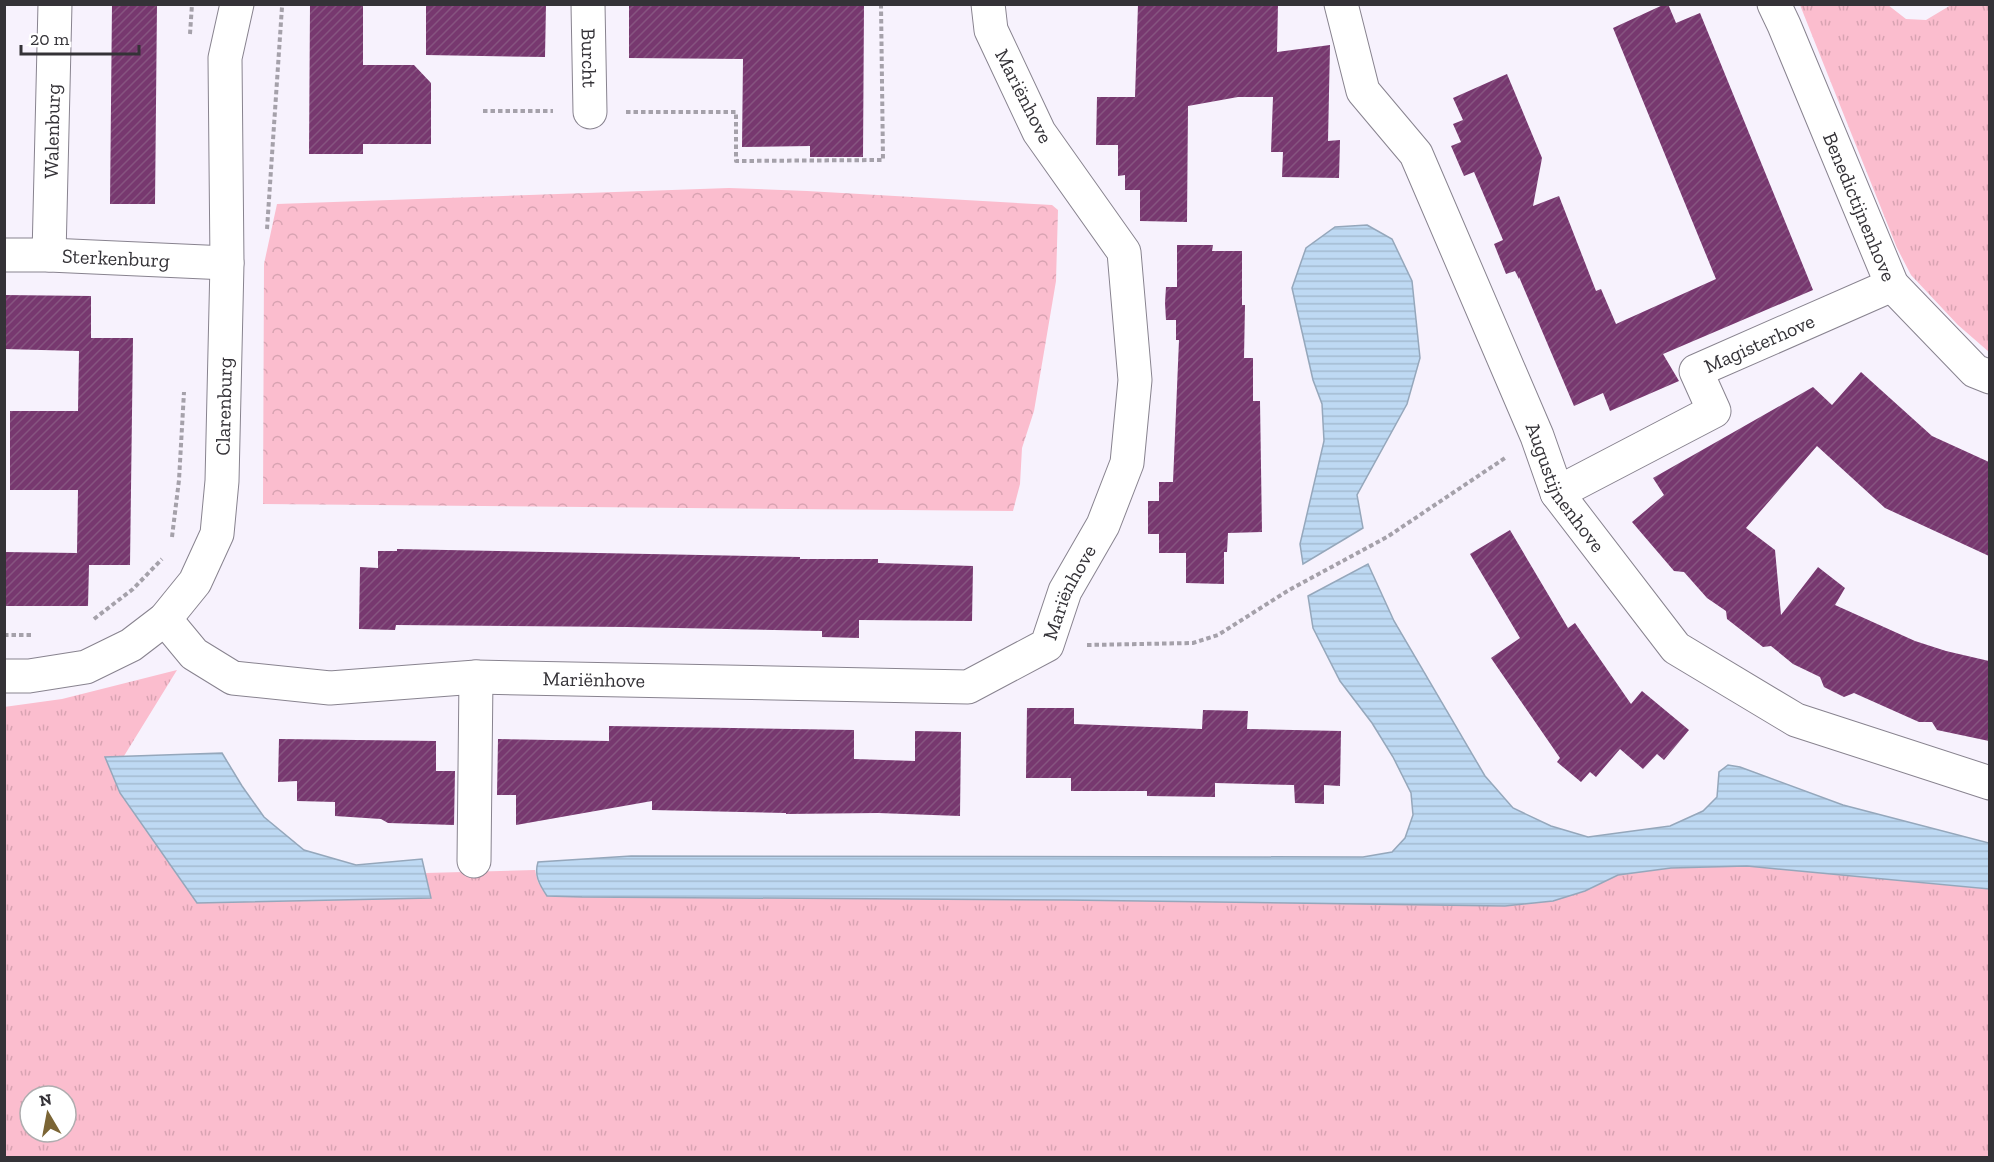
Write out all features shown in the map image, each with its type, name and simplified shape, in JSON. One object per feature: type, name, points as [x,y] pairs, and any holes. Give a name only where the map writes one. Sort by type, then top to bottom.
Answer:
[{"type":"street","name":"Walenburg","points":[[49,255],[55,4]]},
{"type":"street","name":"Clarenburg","points":[[4,676],[28,676],[86,667],[131,645],[165,619],[195,582],[217,534],[222,481],[227,263],[225,58],[237,4]]},
{"type":"street","name":"Burcht","points":[[588,4],[590,112]]},
{"type":"street","name":"Mariënhove","points":[[165,619],[194,654],[233,678],[330,688],[476,677],[968,687],[1047,645],[1065,591],[1102,525],[1127,463],[1135,380],[1124,252],[1039,132],[991,30],[988,4]]},
{"type":"street","name":"Augustijnenhove","points":[[1341,4],[1363,92],[1416,154],[1538,436],[1557,493],[1676,648],[1796,720],[1989,783]]},
{"type":"street","name":"Benedictijnenhove","points":[[1774,4],[1892,285],[1975,371],[1989,377]]},
{"type":"street","name":"Sterkenburg","points":[[4,255],[227,263]]},
{"type":"street","name":"Magisterhove","points":[[1557,493],[1714,411],[1696,372],[1892,285]]},
{"type":"street","points":[[474,861],[476,677]]},
{"type":"path","points":[[189,39],[192,4]]},
{"type":"path","points":[[483,111],[736,112],[736,161],[883,160],[881,4]]},
{"type":"path","name":"Clarenburg","points":[[172,538],[179,480],[184,388]]},
{"type":"path","points":[[1047,645],[1193,644],[1218,635],[1289,590],[1387,537],[1538,436]]},
{"type":"path","points":[[88,624],[133,589],[163,558]]},
{"type":"path","points":[[4,635],[39,635]]},
{"type":"green space","points":[[1800,5],[1888,5],[1906,19],[1926,20],[1951,5],[1989,5],[1989,352],[1958,325],[1911,275],[1897,248]]},
{"type":"green space","points":[[729,188],[1052,205],[1058,210],[1056,281],[1034,411],[1022,448],[1020,484],[1013,511],[263,504],[264,264],[277,204]]},
{"type":"green space","points":[[177,670],[124,756],[105,757],[120,793],[197,903],[431,898],[425,873],[535,870],[538,882],[547,896],[582,897],[1505,906],[1553,901],[1585,891],[1618,875],[1671,868],[1747,866],[1989,889],[1989,1157],[5,1157],[4,707],[62,699]]},
{"type":"water","points":[[1367,225],[1392,239],[1412,281],[1420,358],[1407,404],[1357,495],[1363,528],[1303,564],[1300,544],[1324,441],[1322,404],[1313,380],[1292,288],[1306,248],[1335,227]]},
{"type":"water","points":[[1368,564],[1394,621],[1485,776],[1513,808],[1551,826],[1588,837],[1670,826],[1703,811],[1717,797],[1719,772],[1728,765],[1740,767],[1843,805],[1989,843],[1989,889],[1747,866],[1671,868],[1618,875],[1585,891],[1553,901],[1505,906],[582,897],[547,896],[538,879],[538,862],[631,856],[1363,857],[1392,852],[1405,838],[1413,815],[1411,793],[1372,723],[1340,681],[1313,628],[1308,596]]},
{"type":"water","points":[[222,753],[264,817],[304,850],[356,865],[422,859],[431,898],[197,903],[120,793],[105,757]]},
{"type":"building","points":[[112,4],[157,4],[155,204],[110,204]]},
{"type":"building","points":[[310,4],[363,4],[363,65],[414,65],[431,83],[431,144],[363,144],[363,154],[309,154]]},
{"type":"building","points":[[426,4],[546,4],[545,57],[426,55]]},
{"type":"building","points":[[629,4],[864,4],[863,157],[810,157],[810,146],[742,147],[743,59],[629,58]]},
{"type":"building","points":[[1138,4],[1278,4],[1277,52],[1330,45],[1328,141],[1340,140],[1339,178],[1282,177],[1283,152],[1271,152],[1273,97],[1238,97],[1188,106],[1187,222],[1140,221],[1140,190],[1125,190],[1125,175],[1118,176],[1118,145],[1096,145],[1097,97],[1135,97]]},
{"type":"building","points":[[1668,4],[1676,23],[1700,13],[1813,290],[1663,354],[1679,381],[1610,411],[1603,393],[1574,406],[1519,277],[1519,279],[1515,271],[1506,274],[1494,244],[1503,240],[1474,172],[1464,176],[1451,146],[1461,142],[1453,124],[1463,120],[1453,98],[1507,74],[1542,158],[1533,206],[1559,196],[1596,291],[1601,289],[1616,324],[1716,279],[1613,28]]},
{"type":"building","points":[[1177,245],[1213,245],[1212,251],[1242,251],[1242,305],[1245,305],[1244,358],[1253,358],[1253,401],[1260,401],[1262,532],[1228,533],[1227,552],[1224,552],[1224,584],[1186,583],[1186,553],[1159,553],[1159,534],[1148,534],[1148,501],[1159,501],[1159,482],[1173,482],[1179,340],[1176,340],[1176,320],[1166,320],[1165,303],[1166,287],[1177,287]]},
{"type":"building","points":[[4,295],[91,296],[91,338],[133,338],[130,565],[89,565],[88,606],[4,606],[4,552],[77,553],[78,490],[10,490],[10,411],[78,411],[79,351],[4,349]]},
{"type":"building","points":[[1861,372],[1932,436],[1989,462],[1989,556],[1885,508],[1817,446],[1746,528],[1775,550],[1781,615],[1818,567],[1845,588],[1835,605],[1915,641],[1989,661],[1989,741],[1937,730],[1932,722],[1919,722],[1854,693],[1844,697],[1824,687],[1820,677],[1793,664],[1771,646],[1763,647],[1727,619],[1726,611],[1707,598],[1684,572],[1674,571],[1632,522],[1664,495],[1653,478],[1813,387],[1832,405]]},
{"type":"building","points":[[1510,530],[1568,628],[1575,623],[1631,704],[1642,691],[1689,730],[1664,760],[1657,754],[1643,769],[1620,749],[1596,777],[1590,772],[1581,782],[1557,762],[1560,758],[1491,658],[1520,638],[1470,554]]},
{"type":"building","points":[[397,549],[878,559],[878,563],[973,566],[972,621],[859,620],[859,638],[822,637],[822,631],[627,627],[396,625],[395,630],[359,629],[360,567],[378,568],[378,551],[397,551]]},
{"type":"building","points":[[1027,708],[1074,708],[1074,724],[1202,729],[1203,710],[1248,711],[1247,729],[1341,731],[1340,786],[1324,785],[1324,804],[1295,803],[1294,785],[1215,783],[1215,797],[1147,796],[1147,791],[1071,791],[1071,778],[1026,778]]},
{"type":"building","points":[[609,726],[854,730],[854,759],[915,761],[915,731],[961,732],[960,816],[652,810],[652,801],[516,825],[516,795],[497,795],[498,739],[609,741]]},
{"type":"building","points":[[279,739],[436,741],[436,771],[455,771],[454,825],[388,823],[381,819],[335,816],[335,802],[297,801],[297,781],[278,782]]}]
